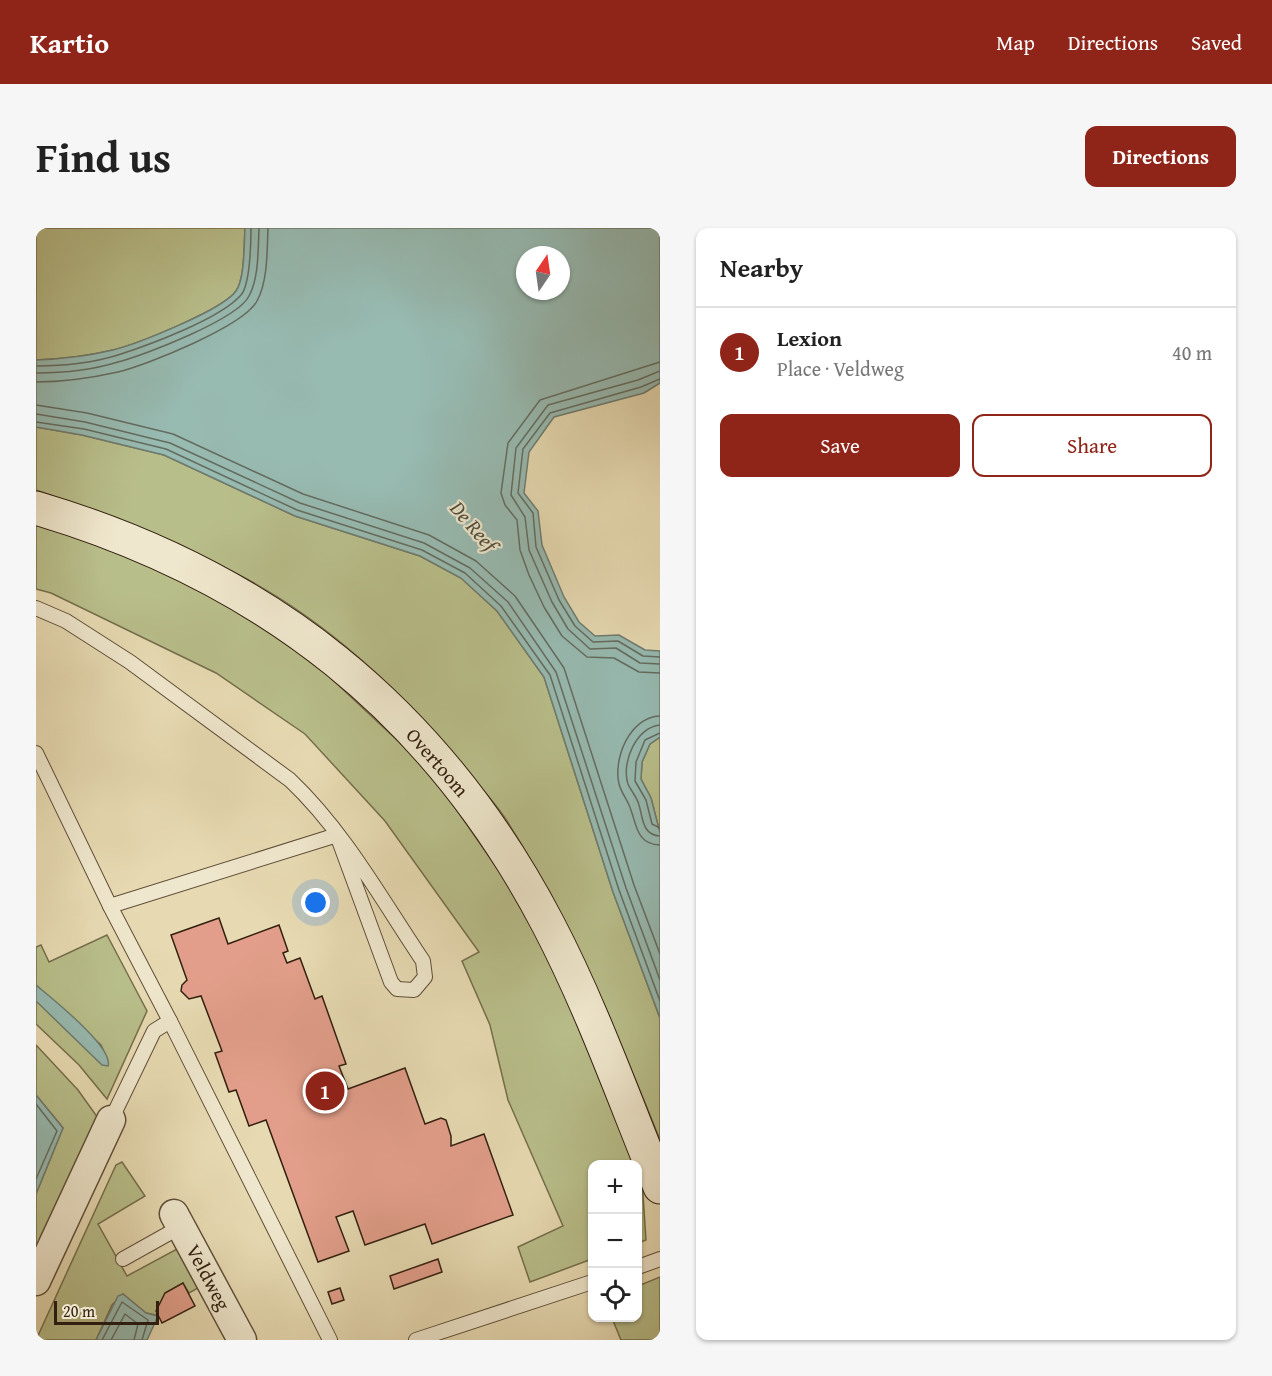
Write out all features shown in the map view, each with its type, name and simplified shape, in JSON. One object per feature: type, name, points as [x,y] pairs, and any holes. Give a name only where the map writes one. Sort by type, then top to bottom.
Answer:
[{"type":"street","name":"Overtoom","points":[[36,508],[124,538],[236,591],[309,639],[355,676],[386,703],[429,748],[494,831],[548,923],[575,978],[660,1187]]},
{"type":"street","points":[[36,1281],[111,1120]]},
{"type":"street","name":"Veldweg","points":[[178,1220],[242,1340]]},
{"type":"lane","points":[[36,608],[66,621],[130,662],[290,780],[310,799],[337,835],[423,961],[425,977],[414,990],[397,988],[391,982],[337,835]]},
{"type":"lane","points":[[36,753],[110,906],[330,1340]]},
{"type":"lane","points":[[110,906],[337,835]]},
{"type":"lane","points":[[111,1120],[154,1031],[170,1022]]},
{"type":"lane","points":[[123,1259],[178,1220]]},
{"type":"lane","points":[[642,1266],[660,1259]]},
{"type":"lane","points":[[416,1340],[588,1283]]},
{"type":"green space","points":[[36,228],[245,228],[241,278],[236,291],[228,299],[159,334],[104,352],[36,360]]},
{"type":"green space","points":[[36,427],[82,435],[164,455],[295,516],[420,556],[461,578],[497,611],[544,677],[613,892],[660,1018],[660,1140],[609,1017],[552,898],[502,814],[441,740],[363,661],[305,615],[274,595],[216,563],[166,540],[36,490]]},
{"type":"green space","points":[[36,523],[78,533],[196,584],[303,652],[429,770],[524,907],[562,982],[634,1160],[588,1160],[588,1260],[530,1282],[518,1247],[563,1226],[508,1100],[490,1025],[462,961],[479,952],[385,821],[305,734],[216,673],[51,593],[36,589]]},
{"type":"green space","points":[[660,737],[660,833],[651,798],[641,779],[642,762],[650,744]]},
{"type":"green space","points":[[107,935],[147,1011],[107,1099],[79,1065],[36,1024],[36,1001],[107,1058],[101,1045],[36,985],[36,947],[41,945],[49,962]]},
{"type":"green space","points":[[36,1045],[78,1090],[98,1118],[36,1251],[36,1194],[63,1128],[36,1095]]},
{"type":"green space","points":[[122,1162],[145,1196],[98,1224],[127,1276],[177,1249],[198,1288],[189,1293],[183,1283],[165,1293],[156,1315],[146,1313],[123,1294],[112,1305],[96,1340],[36,1340],[116,1165]]},
{"type":"green space","points":[[642,1181],[646,1240],[642,1242]]},
{"type":"green space","points":[[660,1277],[660,1340],[621,1340],[614,1322],[642,1322],[642,1284]]},
{"type":"water","name":"De Reef","points":[[245,228],[660,228],[660,383],[644,393],[554,417],[529,452],[524,493],[538,511],[542,545],[564,597],[579,622],[595,636],[619,635],[645,650],[660,651],[660,737],[650,744],[642,762],[641,779],[651,798],[660,833],[660,1018],[613,892],[544,677],[497,611],[461,578],[420,556],[295,516],[164,455],[82,435],[36,427],[36,360],[75,357],[113,350],[159,334],[228,299],[236,291],[243,270]]},
{"type":"water","points":[[36,985],[92,1035],[107,1058],[108,1066],[102,1065],[36,1001]]},
{"type":"water","points":[[36,1095],[63,1128],[36,1194]]},
{"type":"water","points":[[123,1294],[146,1313],[158,1316],[147,1340],[96,1340],[118,1296]]},
{"type":"building","points":[[219,918],[228,944],[279,925],[288,951],[283,953],[287,963],[300,958],[315,999],[322,996],[346,1064],[339,1066],[348,1089],[405,1068],[425,1124],[441,1118],[446,1120],[451,1136],[451,1146],[484,1134],[513,1215],[432,1244],[425,1224],[365,1245],[353,1211],[336,1217],[349,1251],[318,1262],[266,1120],[249,1126],[236,1090],[229,1092],[215,1053],[222,1051],[201,996],[189,999],[181,991],[182,985],[187,980],[171,935]]},
{"type":"building","points":[[438,1259],[442,1272],[394,1289],[390,1276]]},
{"type":"building","points":[[183,1283],[195,1306],[162,1323],[156,1311],[165,1293]]},
{"type":"building","points":[[340,1288],[344,1300],[332,1304],[328,1292]]},
{"type":"place","name":"Lexion","points":[[325,1091]]}]
